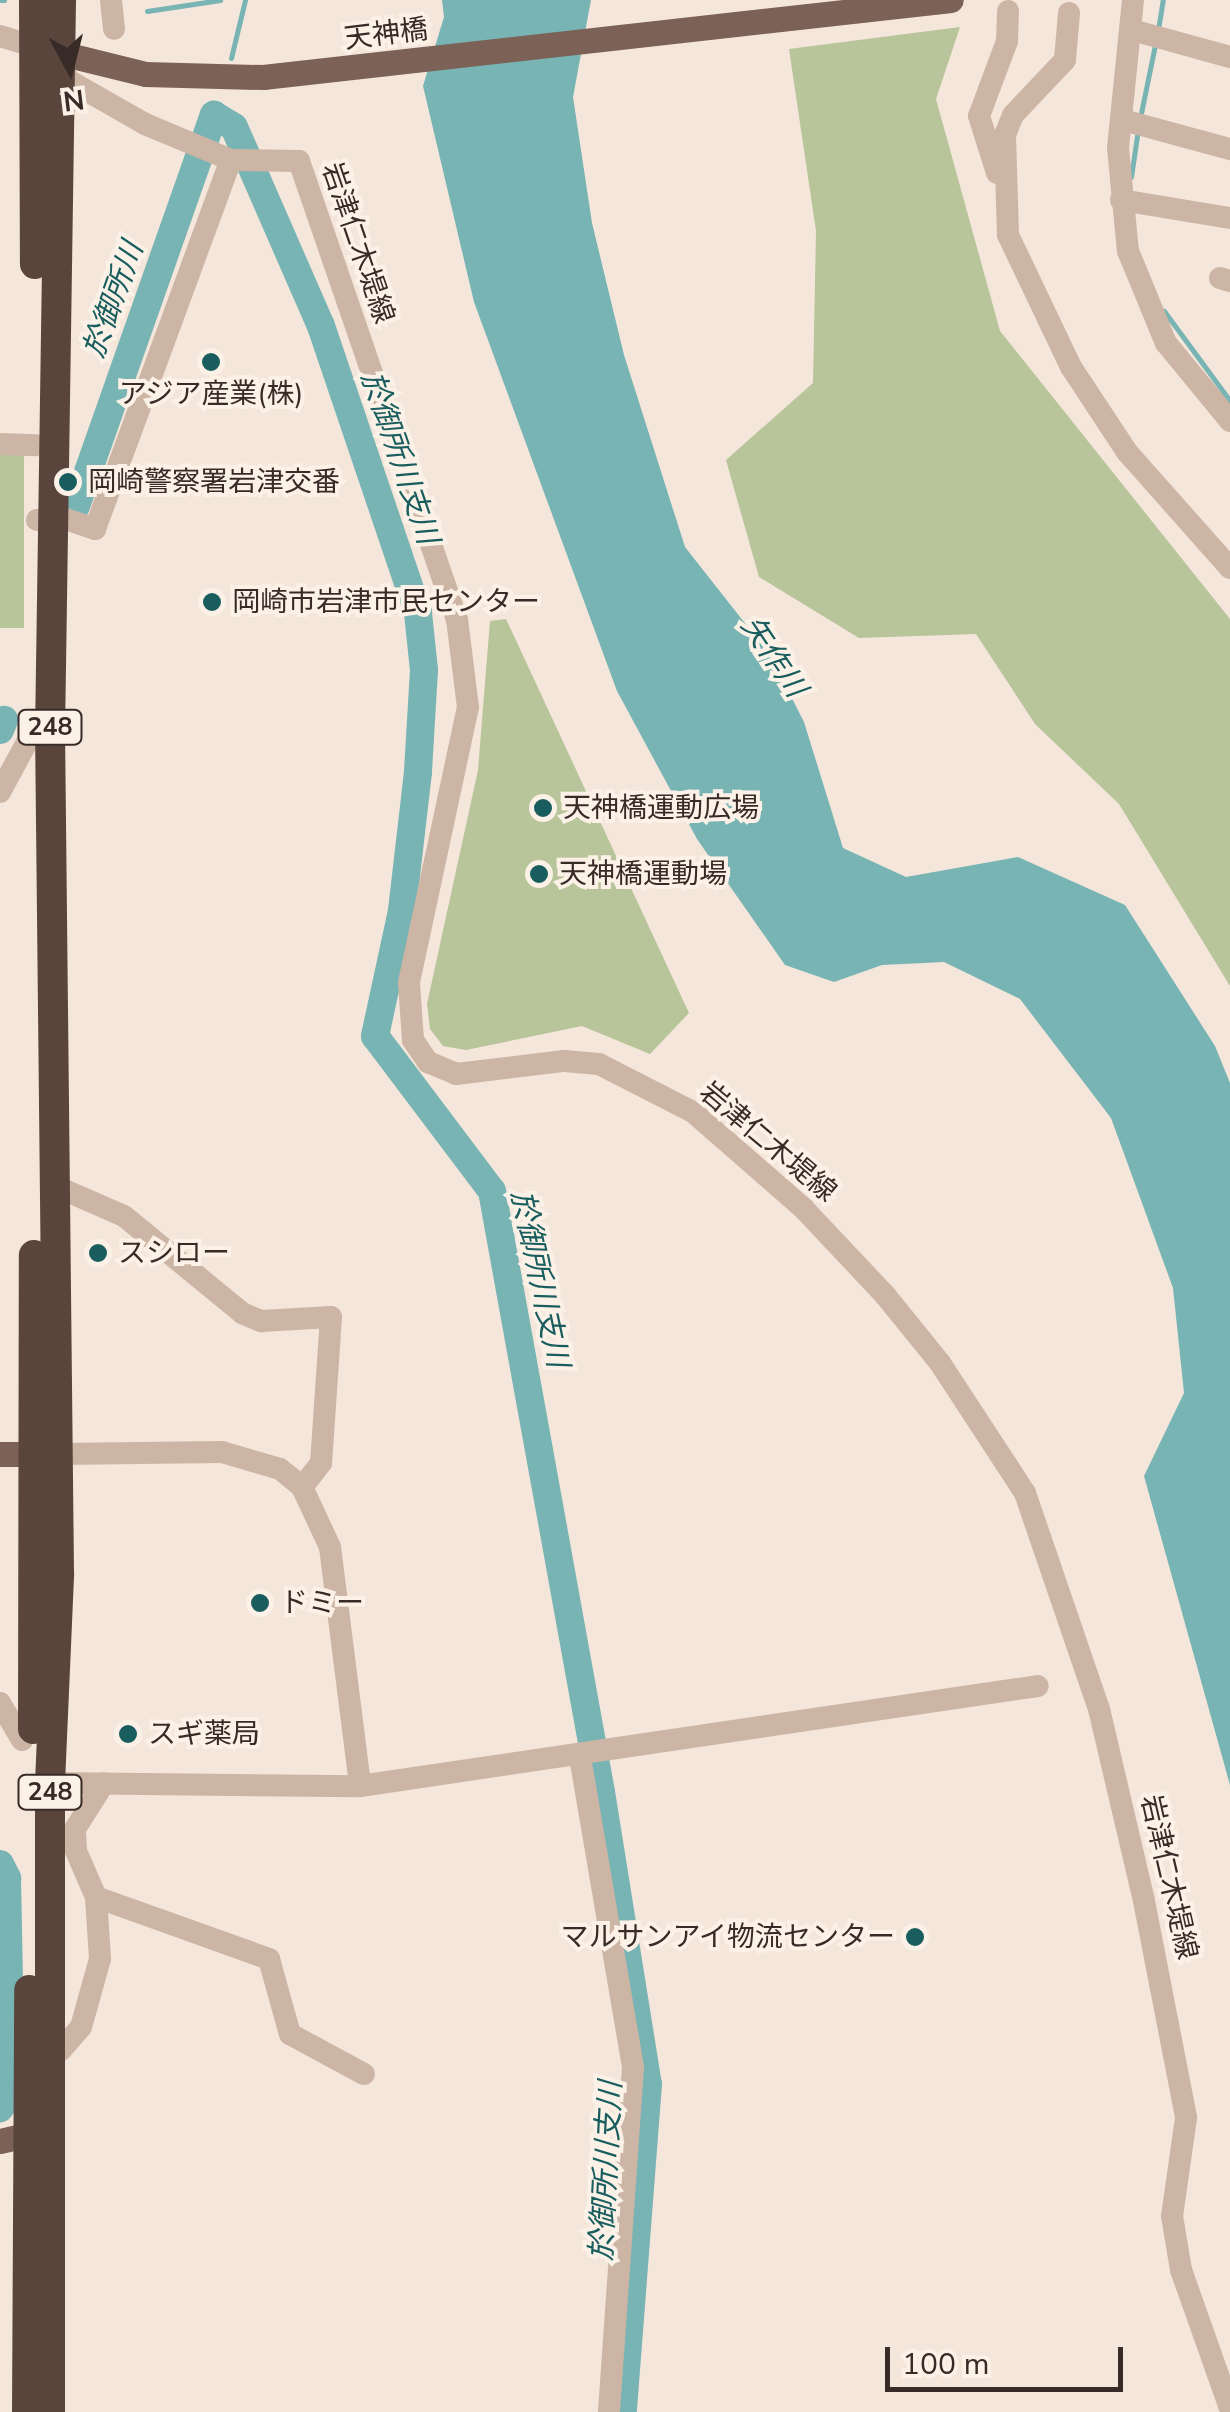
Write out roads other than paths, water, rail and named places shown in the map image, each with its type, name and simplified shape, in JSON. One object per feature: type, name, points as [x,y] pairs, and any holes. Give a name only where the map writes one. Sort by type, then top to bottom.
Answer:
[{"type":"highway","name":"248","points":[[27,2412],[26,2134],[52,1185],[43,49],[34,0]]},
{"type":"highway","name":"248","points":[[50,2412],[26,2134],[50,1783],[34,730],[46,519],[36,444],[43,49],[60,0]]},
{"type":"main road","name":"天神橋","points":[[43,49],[182,78],[304,74],[951,0]]},
{"type":"main road","points":[[0,1454],[46,1454]]},
{"type":"street","points":[[111,0],[114,29]]},
{"type":"street","points":[[1133,0],[1120,200],[1137,278],[1166,343],[1230,421]]},
{"type":"street","points":[[1003,190],[979,116],[1007,41],[1008,11]]},
{"type":"street","points":[[1069,13],[1065,60],[1012,115],[1005,134],[1003,190],[1008,234],[1071,367],[1127,452],[1230,568]]},
{"type":"street","points":[[1132,30],[1230,57]]},
{"type":"street","points":[[0,36],[43,49],[68,80],[224,157],[95,529],[46,519]]},
{"type":"street","points":[[1123,120],[1230,149]]},
{"type":"street","name":"岩津仁木堤線","points":[[224,157],[299,161],[457,620],[468,706],[409,983],[413,1040],[428,1062],[456,1074],[564,1061],[598,1064],[693,1112],[804,1209],[885,1295],[1006,1459],[1050,1552],[1099,1710],[1144,1901],[1185,2104],[1172,2216],[1181,2270],[1230,2408]]},
{"type":"street","points":[[1120,200],[1230,218]]},
{"type":"street","points":[[0,444],[36,444]]},
{"type":"street","points":[[0,792],[34,730]]},
{"type":"street","points":[[52,1185],[124,1216],[242,1313],[261,1321],[331,1318],[322,1464],[302,1487]]},
{"type":"street","points":[[46,1454],[222,1452],[280,1469],[302,1487],[330,1547],[360,1786]]},
{"type":"street","points":[[50,1783],[360,1786],[580,1757],[1038,1686]]},
{"type":"street","points":[[0,1704],[22,1740]]},
{"type":"street","points":[[580,1757],[634,2068],[608,2412]]},
{"type":"street","points":[[61,2050],[81,2027],[100,1959],[96,1896],[76,1851],[75,1829],[104,1783]]},
{"type":"street","points":[[96,1896],[269,1959],[290,2034],[364,2074]]},
{"type":"water","points":[[442,0],[591,0],[573,97],[592,223],[624,355],[685,547],[770,655],[804,722],[843,848],[906,877],[1018,857],[1125,905],[1215,1046],[1230,1083],[1230,1785],[1144,1476],[1184,1393],[1173,1288],[1111,1118],[1020,999],[944,962],[882,965],[834,982],[785,965],[697,839],[617,691],[474,302],[423,86],[444,17]]},
{"type":"waterway","points":[[147,11],[220,0]]},
{"type":"waterway","points":[[231,58],[245,0]]},
{"type":"waterway","points":[[1158,30],[1163,0]]},
{"type":"waterway","points":[[1140,118],[1155,45]]},
{"type":"waterway","points":[[214,115],[219,104]]},
{"type":"waterway","name":"於御所川支川","points":[[76,506],[214,115],[234,127],[321,326],[418,613],[424,670],[418,772],[402,911],[375,1036],[492,1191],[601,1792],[648,2084],[623,2412]]},
{"type":"waterway","points":[[1131,177],[1138,129]]},
{"type":"waterway","points":[[1164,311],[1230,401]]},
{"type":"waterway","name":"於御所川","points":[[0,730],[4,720]]},
{"type":"waterway","name":"於御所川","points":[[0,1864],[7,1878],[11,2093],[0,2108]]},
{"type":"place","name":"アジア産業(株)","points":[[211,362]]},
{"type":"place","name":"岡崎警察署岩津交番","points":[[68,482]]},
{"type":"place","name":"岡崎市岩津市民センター","points":[[212,602]]},
{"type":"place","name":"天神橋運動広場","points":[[543,808]]},
{"type":"place","name":"天神橋運動場","points":[[539,874]]},
{"type":"place","name":"スシロー","points":[[98,1253]]},
{"type":"place","name":"ドミー","points":[[260,1603]]},
{"type":"place","name":"スギ薬局","points":[[128,1734]]},
{"type":"place","name":"マルサンアイ物流センター","points":[[915,1937]]},
{"type":"water label","name":"矢作川","points":[[773,657]]}]
